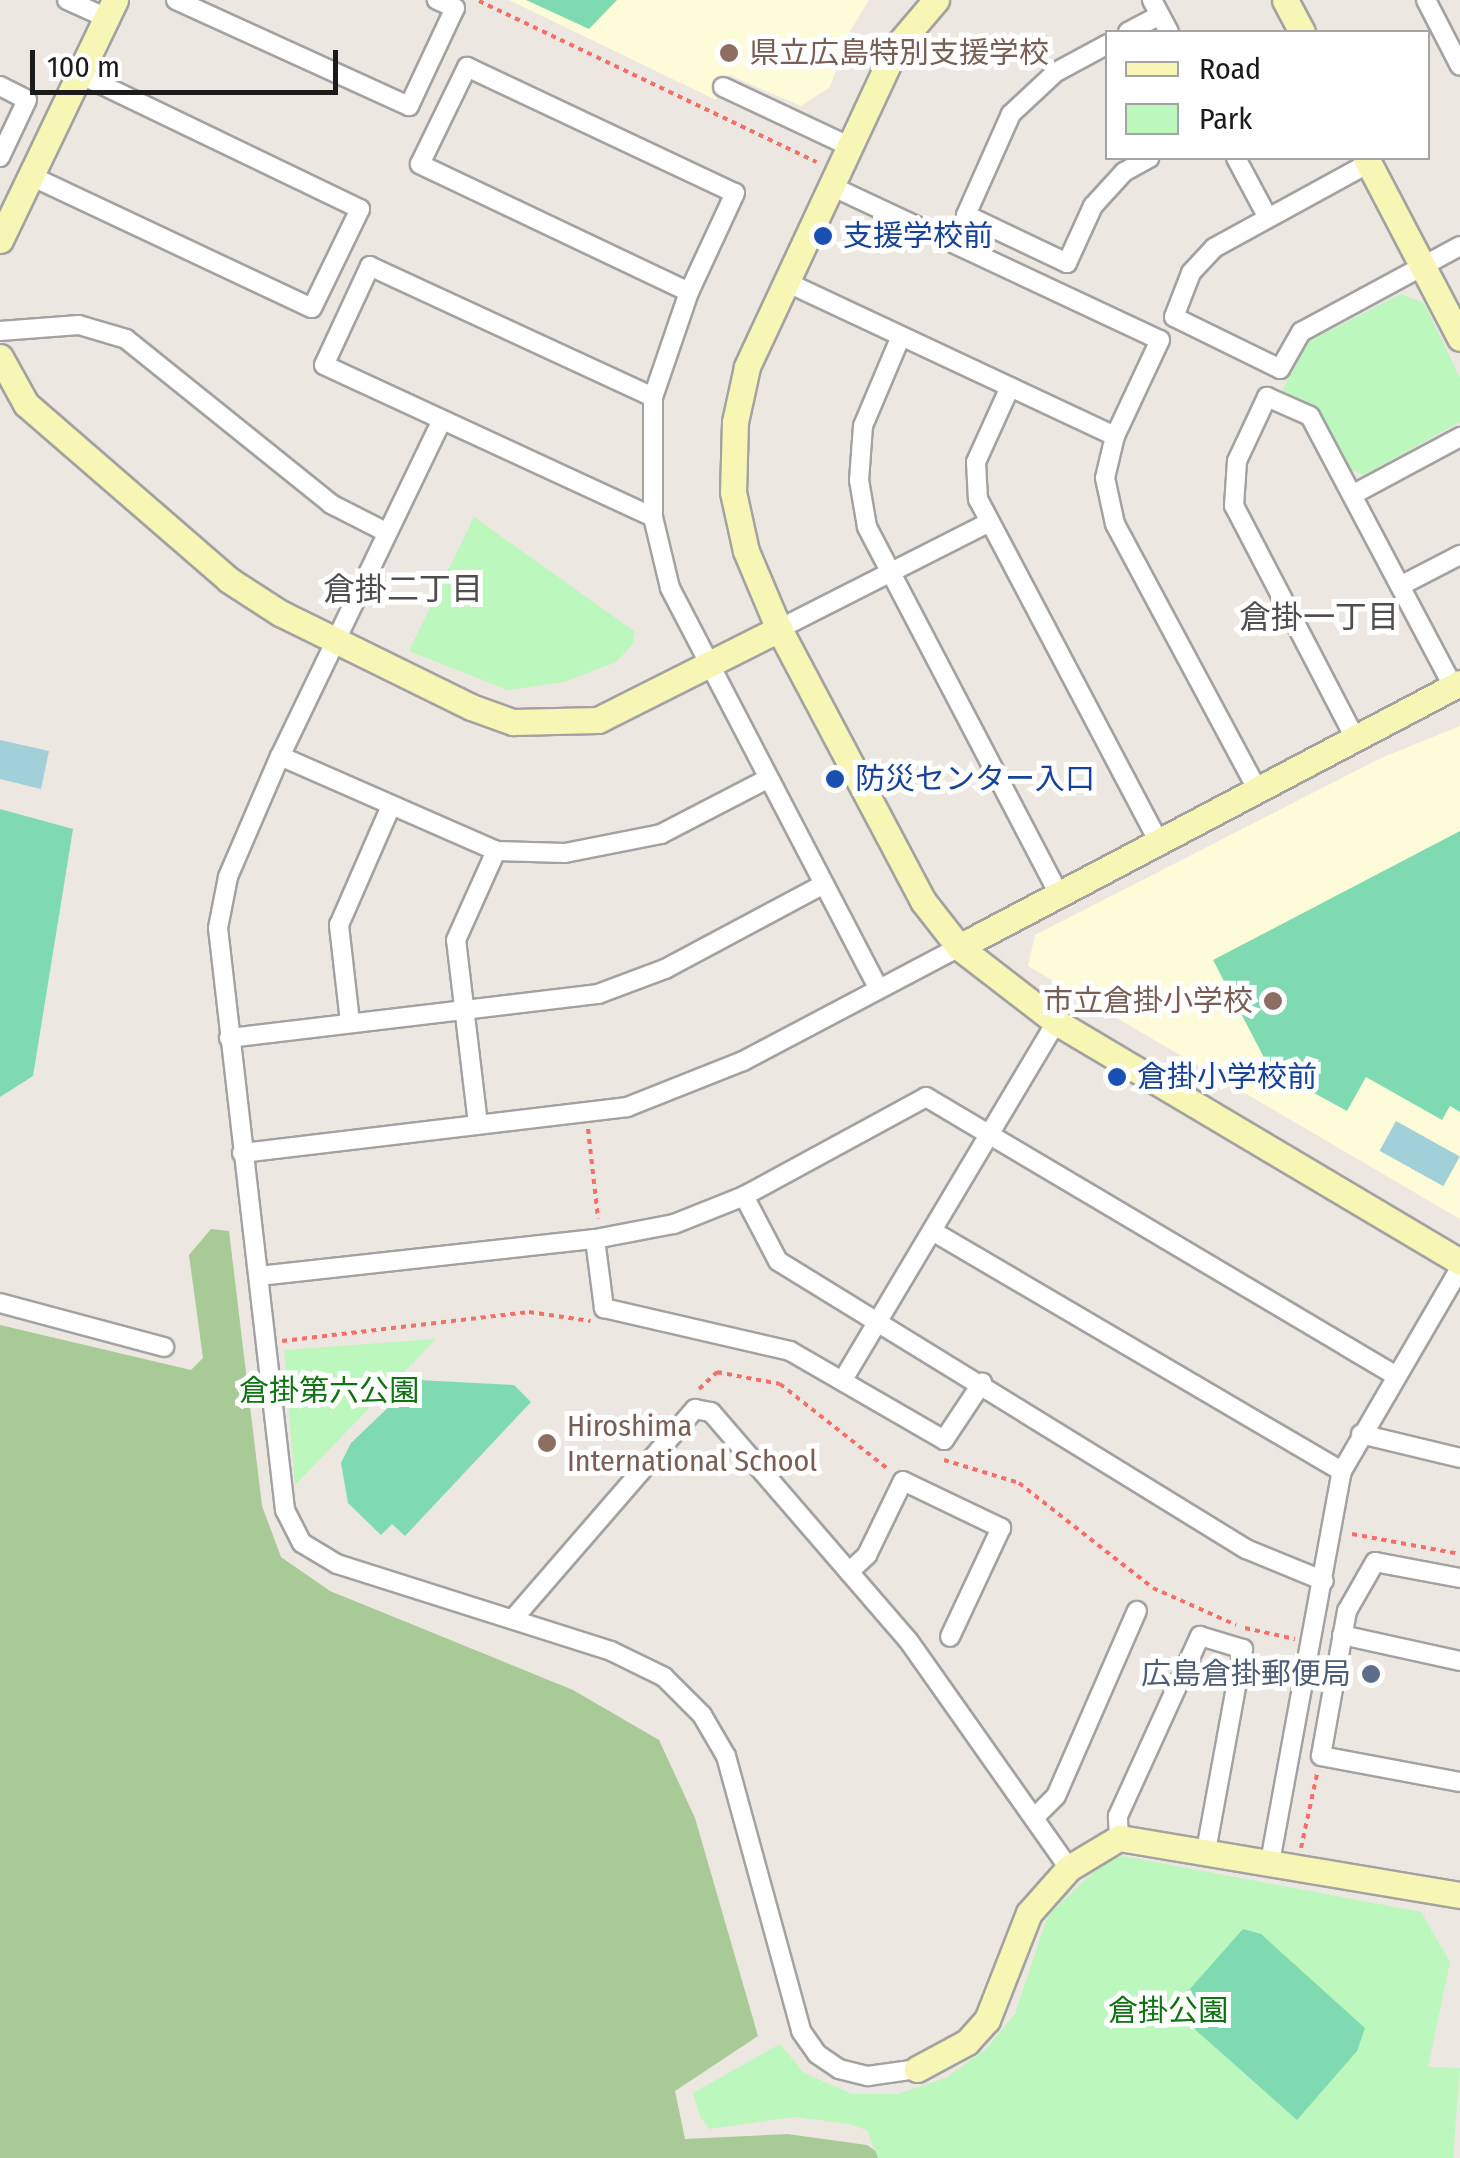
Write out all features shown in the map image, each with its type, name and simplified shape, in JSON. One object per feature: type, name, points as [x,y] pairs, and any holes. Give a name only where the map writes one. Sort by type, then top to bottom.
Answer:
[{"type":"street","points":[[0,240],[111,9],[66,0]]},
{"type":"street","points":[[176,0],[409,106],[455,8],[437,0]]},
{"type":"street","points":[[936,0],[896,47],[747,366],[735,422],[733,492],[746,551],[780,629],[923,901],[959,946],[1056,1022],[1460,1265],[1393,1374],[1342,1471],[1270,1862]]},
{"type":"street","points":[[1285,0],[1301,30]]},
{"type":"street","points":[[1426,0],[1458,57]]},
{"type":"street","points":[[1130,30],[1156,8],[1168,30]]},
{"type":"street","points":[[1105,46],[1056,72],[1022,102],[966,215],[1067,263],[1093,206],[1124,172],[1145,160]]},
{"type":"street","points":[[689,292],[420,164],[467,67],[735,193],[689,292],[653,397],[654,517],[670,588],[879,990]]},
{"type":"street","points":[[31,176],[312,308],[360,209],[80,74]]},
{"type":"street","points":[[0,86],[27,100],[0,157]]},
{"type":"street","points":[[723,86],[849,146]]},
{"type":"street","points":[[1237,160],[1268,216]]},
{"type":"street","points":[[1460,246],[1422,266],[1301,332],[1280,369],[1174,317],[1192,273],[1214,248],[1367,160],[1422,266],[1460,338]]},
{"type":"street","points":[[831,186],[1160,340],[1115,436],[1105,478],[1115,524],[1257,789]]},
{"type":"street","points":[[653,397],[370,266],[324,365],[654,517]]},
{"type":"street","points":[[784,281],[1115,436]]},
{"type":"street","points":[[0,331],[79,325],[126,339],[331,504],[386,532]]},
{"type":"street","points":[[901,336],[863,426],[859,480],[868,527],[1058,894]]},
{"type":"street","points":[[0,356],[26,404],[229,580],[335,640],[471,708],[513,722],[556,726],[612,715],[988,523]]},
{"type":"street","points":[[1010,387],[976,462],[988,523],[1158,841]]},
{"type":"street","points":[[242,1153],[627,1107],[693,1084],[879,990],[959,946],[1355,738],[1457,684],[1310,416],[1267,398],[1237,461],[1234,506],[1355,738]]},
{"type":"street","points":[[441,422],[280,756],[228,878],[218,928],[285,1510],[302,1543],[337,1564],[611,1651],[664,1678],[702,1715],[726,1756],[801,2031],[816,2054],[839,2069],[868,2076],[917,2069],[967,2042],[987,2020],[1018,1932],[1068,1868],[1119,1838],[1460,1895]]},
{"type":"street","points":[[1352,495],[1460,438]]},
{"type":"street","points":[[1400,586],[1460,555]]},
{"type":"street","points":[[280,756],[390,808],[496,851],[565,854],[662,834],[767,780]]},
{"type":"street","points":[[350,1022],[339,925],[390,808]]},
{"type":"street","points":[[478,1124],[456,940],[496,851]]},
{"type":"street","points":[[229,1038],[598,994],[666,969],[822,885]]},
{"type":"street","points":[[844,1378],[1056,1022]]},
{"type":"street","points":[[259,1276],[598,1238],[674,1224],[744,1196],[926,1098],[1393,1374]]},
{"type":"street","points":[[744,1196],[778,1261],[1246,1548],[1324,1582]]},
{"type":"street","points":[[934,1232],[1342,1471]]},
{"type":"street","points":[[598,1238],[604,1308],[790,1352],[844,1378],[944,1440],[982,1383]]},
{"type":"street","points":[[0,1303],[164,1347]]},
{"type":"street","points":[[513,1619],[695,1409],[711,1412],[908,1640],[1068,1868]]},
{"type":"street","points":[[1361,1434],[1460,1458]]},
{"type":"street","points":[[848,1572],[867,1556],[903,1481],[1001,1528],[950,1637]]},
{"type":"street","points":[[1460,1578],[1374,1562],[1342,1635],[1321,1756],[1460,1782]]},
{"type":"street","points":[[1034,1818],[1056,1796],[1138,1611]]},
{"type":"street","points":[[1342,1635],[1460,1661]]},
{"type":"street","points":[[1119,1838],[1118,1816],[1200,1636],[1243,1649],[1206,1850]]},
{"type":"path","points":[[479,1],[817,162]]},
{"type":"path","points":[[588,1124],[598,1238]]},
{"type":"path","points":[[280,1342],[528,1312],[606,1325]]},
{"type":"path","points":[[699,1389],[717,1372],[780,1384],[903,1481]]},
{"type":"path","points":[[935,1454],[1019,1483],[1153,1588],[1197,1611],[1304,1641]]},
{"type":"path","points":[[1343,1532],[1460,1554]]},
{"type":"path","points":[[1301,1848],[1321,1756]]},
{"type":"shaded area","name":"県立広島特別支援学校","points":[[509,0],[869,0],[850,31],[830,87],[801,106],[729,75],[716,100]]},
{"type":"shaded area","name":"市立倉掛小学校","points":[[1460,726],[1460,1219],[1028,966],[1035,935],[1379,759]]},
{"type":"green space","points":[[526,0],[617,0],[589,29]]},
{"type":"green space","points":[[1401,294],[1424,303],[1460,378],[1460,422],[1364,475],[1348,469],[1318,408],[1282,391],[1307,342]]},
{"type":"green space","points":[[474,517],[634,631],[633,644],[616,662],[564,682],[508,690],[409,651]]},
{"type":"green space","points":[[0,809],[73,829],[33,1076],[0,1097]]},
{"type":"green space","points":[[1460,831],[1460,1112],[1450,1106],[1442,1120],[1366,1077],[1347,1111],[1270,1069],[1213,960]]},
{"type":"green space","points":[[211,1229],[229,1231],[262,1506],[281,1557],[330,1591],[573,1690],[659,1740],[695,1818],[758,2036],[675,2091],[685,2139],[787,2134],[867,2145],[886,2158],[0,2158],[0,1325],[191,1370],[203,1358],[189,1255]]},
{"type":"green space","name":"倉掛第六公園","points":[[436,1339],[295,1485],[284,1350]]},
{"type":"green space","points":[[417,1380],[514,1385],[531,1402],[405,1536],[392,1524],[381,1535],[348,1503],[341,1463],[351,1443]]},
{"type":"green space","name":"倉掛公園","points":[[1123,1856],[1421,1912],[1450,1962],[1428,2067],[1460,2068],[1453,2158],[878,2158],[867,2130],[849,2124],[795,2117],[709,2129],[700,2116],[693,2093],[780,2044],[804,2073],[852,2094],[897,2094],[946,2078],[987,2048],[1015,2014],[1048,1915],[1103,1863]]},
{"type":"green space","points":[[1243,1929],[1261,1934],[1365,2028],[1357,2051],[1297,2120],[1172,2009]]},
{"type":"water","points":[[0,740],[49,751],[41,789],[0,779]]},
{"type":"water","points":[[1396,1121],[1460,1156],[1443,1186],[1380,1151]]},
{"type":"place","name":"県立広島特別支援学校","points":[[729,53]]},
{"type":"place","name":"支援学校前","points":[[823,236]]},
{"type":"place","name":"防災センター入口","points":[[835,779]]},
{"type":"place","name":"市立倉掛小学校","points":[[1273,1001]]},
{"type":"place","name":"倉掛小学校前","points":[[1117,1077]]},
{"type":"place","name":"Hiroshima International School","points":[[547,1443]]},
{"type":"place","name":"広島倉掛郵便局","points":[[1371,1674]]},
{"type":"district","name":"倉掛二丁目","points":[[403,589]]},
{"type":"district","name":"倉掛一丁目","points":[[1319,617]]}]
